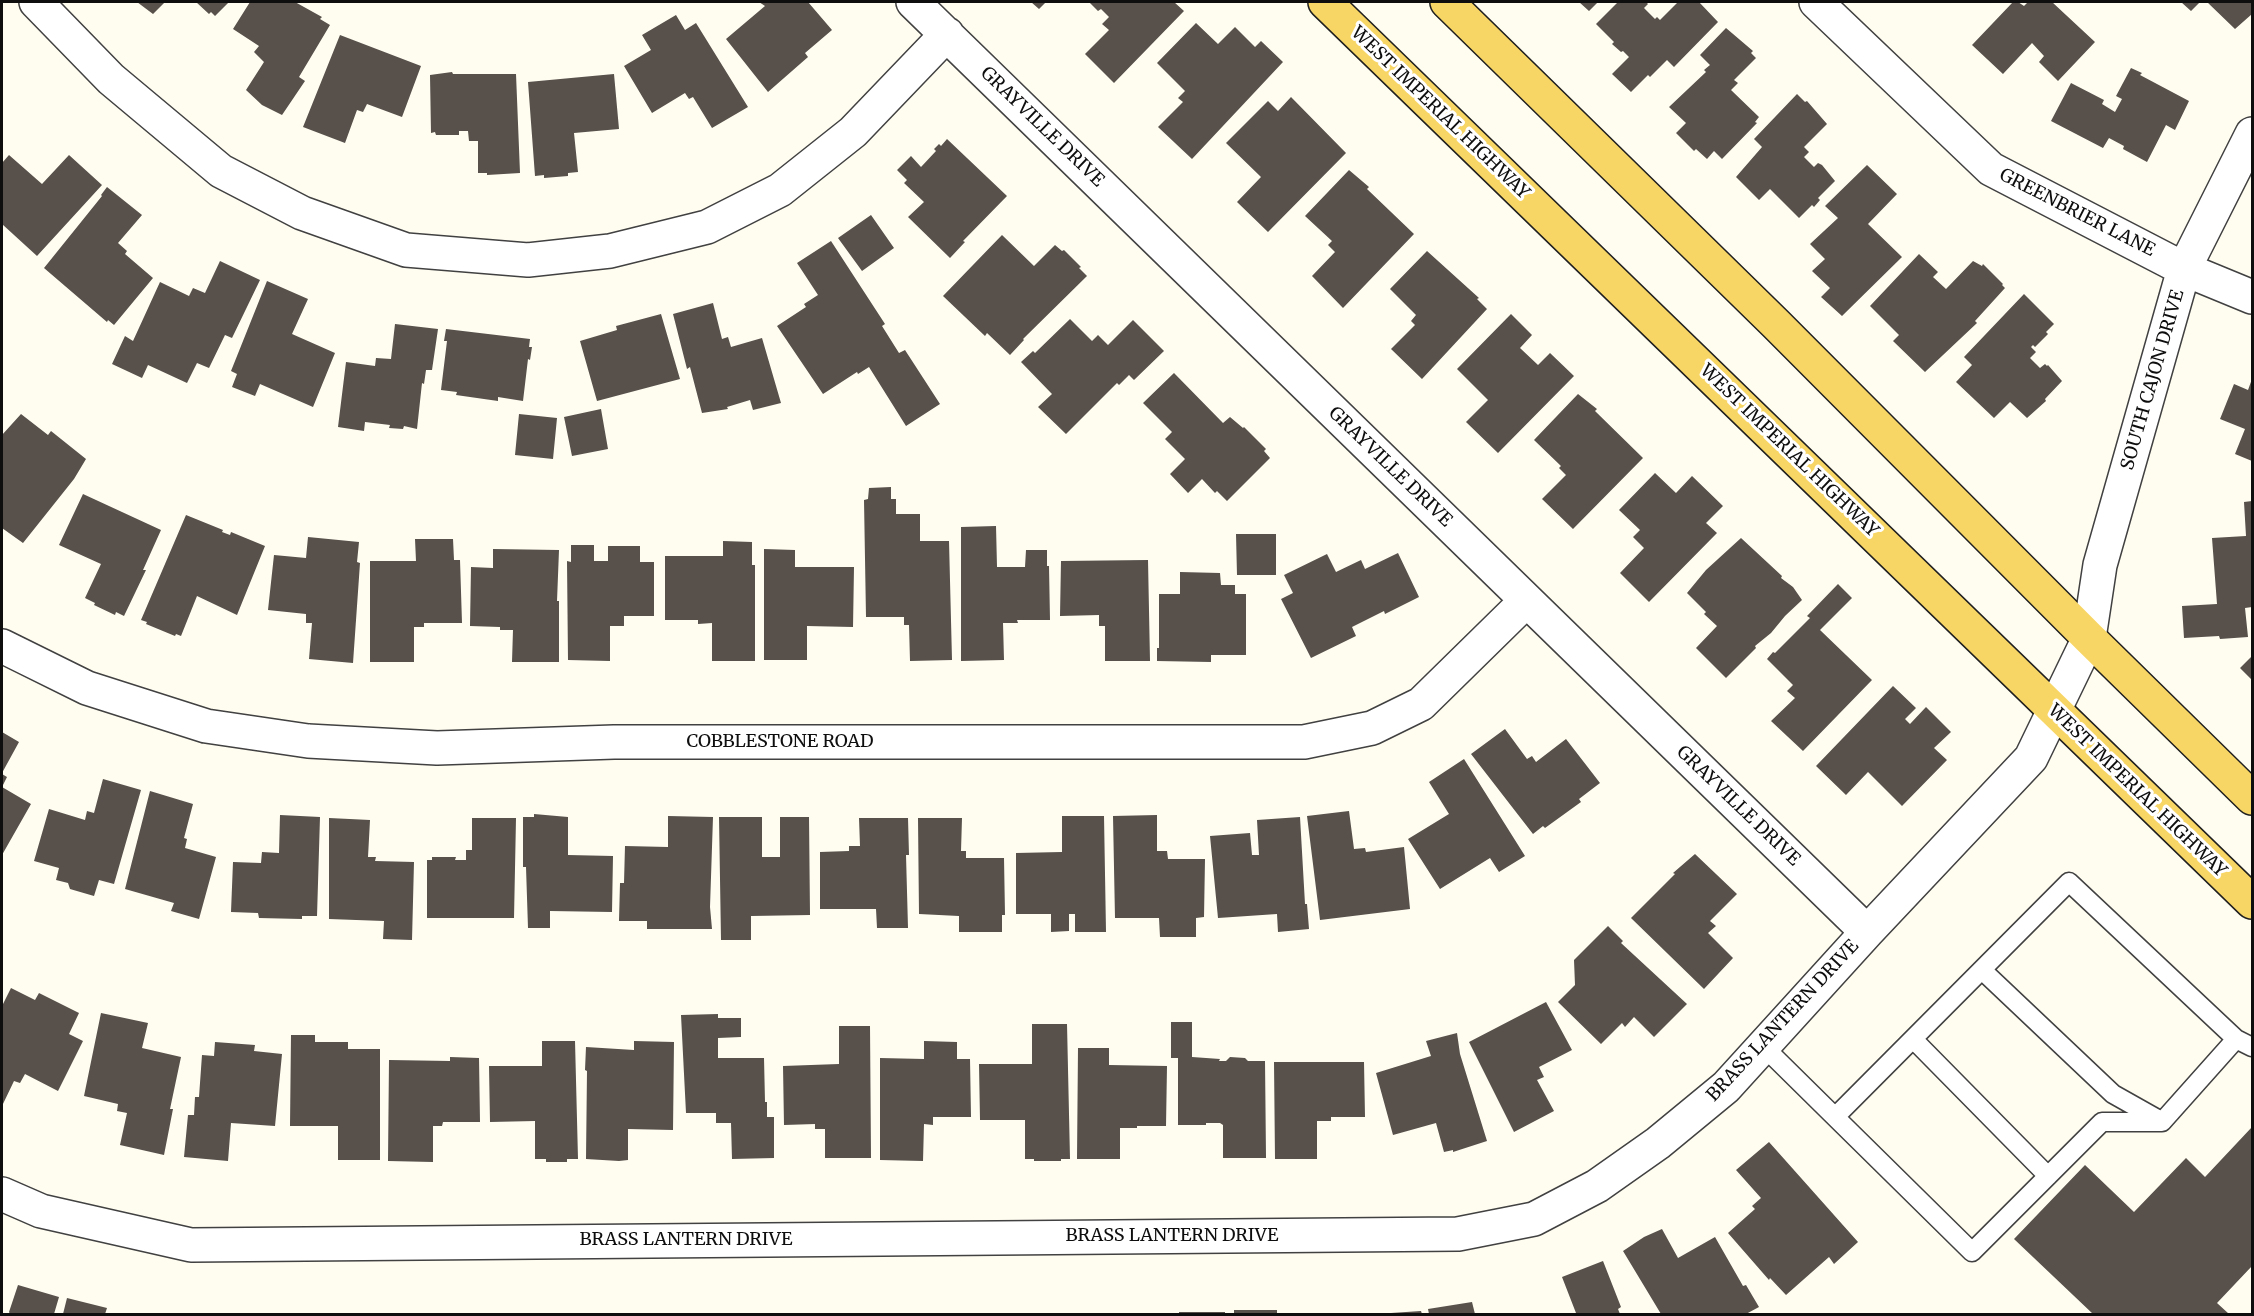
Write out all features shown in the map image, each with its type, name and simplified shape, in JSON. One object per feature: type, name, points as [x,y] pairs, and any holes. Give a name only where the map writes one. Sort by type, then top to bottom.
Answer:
[{"type":"main road","name":"WEST IMPERIAL HIGHWAY","points":[[1325,2],[2253,902]]},
{"type":"main road","points":[[1447,2],[1776,324],[2089,638],[2253,798]]},
{"type":"street","points":[[36,2],[111,79],[221,171],[303,213],[406,250],[528,260],[610,251],[706,227],[780,190],[853,132],[946,34]]},
{"type":"street","name":"GRAYVILLE DRIVE","points":[[913,2],[1868,932]]},
{"type":"street","name":"GREENBRIER LANE","points":[[1816,2],[1991,169],[2184,268],[2253,297]]},
{"type":"street","name":"SOUTH CAJON DRIVE","points":[[2089,638],[2100,565],[2184,268],[2253,134]]},
{"type":"street","name":"COBBLESTONE ROAD","points":[[2,646],[87,688],[206,726],[308,741],[437,748],[614,742],[1304,742],[1372,728],[1420,704],[1526,601]]},
{"type":"street","name":"BRASS LANTERN DRIVE","points":[[2,1194],[41,1211],[191,1245],[1458,1234],[1534,1219],[1597,1186],[1658,1143],[1726,1087],[2031,758],[2089,638]]},
{"type":"lane","points":[[1835,1117],[2069,882],[2236,1039],[2253,1047]]},
{"type":"lane","points":[[1982,970],[2113,1094],[2162,1122]]},
{"type":"lane","points":[[1913,1039],[2048,1176]]},
{"type":"lane","points":[[1763,1046],[1972,1252],[2102,1122],[2162,1122],[2236,1039]]},
{"type":"building","points":[[137,2],[165,2],[153,14]]},
{"type":"building","points":[[196,2],[229,2],[215,16],[211,12],[209,14]]},
{"type":"building","points":[[250,2],[295,2],[322,17],[320,19],[330,25],[299,77],[305,81],[282,115],[262,105],[246,90],[264,62],[254,52],[259,46],[233,29]]},
{"type":"building","points":[[759,2],[808,2],[832,30],[805,53],[808,57],[768,92],[726,39],[765,6]]},
{"type":"building","points":[[1031,2],[1046,2],[1039,9]]},
{"type":"building","points":[[1089,2],[1174,2],[1184,11],[1114,83],[1085,54],[1109,30],[1102,24],[1109,17]]},
{"type":"building","points":[[1579,2],[1598,2],[1589,11]]},
{"type":"building","points":[[1618,2],[1646,2],[1648,4],[1644,8],[1655,19],[1657,17],[1660,20],[1678,2],[1699,2],[1718,22],[1674,67],[1667,60],[1631,92],[1612,74],[1629,57],[1612,44],[1614,42],[1596,24]]},
{"type":"building","points":[[2013,2],[2024,6],[2028,2],[2052,2],[2095,42],[2058,81],[2039,62],[2044,56],[2032,43],[2003,74],[1972,45]]},
{"type":"building","points":[[2181,2],[2200,2],[2191,11]]},
{"type":"building","points":[[2207,2],[2252,2],[2252,14],[2235,29]]},
{"type":"building","points":[[676,15],[685,30],[696,23],[748,107],[712,128],[693,97],[689,99],[685,93],[652,113],[624,66],[651,50],[642,35]]},
{"type":"building","points":[[1196,23],[1218,44],[1235,27],[1255,47],[1261,41],[1283,62],[1192,159],[1158,127],[1183,102],[1178,98],[1185,91],[1157,63]]},
{"type":"building","points":[[1726,28],[1753,51],[1751,53],[1756,58],[1734,80],[1738,83],[1731,90],[1759,117],[1755,122],[1757,123],[1722,159],[1714,151],[1707,159],[1696,149],[1694,151],[1676,133],[1686,123],[1669,107],[1706,72],[1704,70],[1710,65],[1700,55]]},
{"type":"building","points":[[340,35],[421,66],[402,117],[367,104],[363,112],[357,110],[345,143],[303,127]]},
{"type":"building","points":[[2131,68],[2189,101],[2175,130],[2166,125],[2147,162],[2123,149],[2124,146],[2109,138],[2103,148],[2051,121],[2071,83],[2104,100],[2102,104],[2115,112],[2122,99],[2116,96]]},
{"type":"building","points":[[452,72],[453,74],[516,74],[520,173],[487,175],[487,173],[478,173],[478,141],[469,141],[468,131],[459,131],[459,135],[431,133],[430,75]]},
{"type":"building","points":[[614,74],[619,129],[574,133],[578,172],[568,173],[568,176],[544,178],[544,175],[535,176],[528,82]]},
{"type":"building","points":[[1797,94],[1805,102],[1807,101],[1827,124],[1804,147],[1809,152],[1804,157],[1814,167],[1818,163],[1822,165],[1835,181],[1818,198],[1820,200],[1814,207],[1812,205],[1799,218],[1770,189],[1759,200],[1736,177],[1762,147],[1754,139]]},
{"type":"building","points":[[1291,97],[1346,153],[1268,232],[1237,202],[1261,177],[1226,143],[1268,101],[1278,111]]},
{"type":"building","points":[[947,139],[1007,196],[963,241],[965,242],[950,258],[908,217],[924,202],[904,183],[907,180],[897,170],[911,156],[921,167],[936,151],[934,149],[939,144],[941,146]]},
{"type":"building","points":[[9,155],[42,184],[69,155],[102,185],[37,256],[2,224],[2,163]]},
{"type":"building","points":[[1867,165],[1897,194],[1868,224],[1902,257],[1842,316],[1821,297],[1830,288],[1812,271],[1825,259],[1810,244],[1838,218],[1825,206]]},
{"type":"building","points":[[1349,170],[1369,187],[1367,189],[1414,234],[1343,308],[1312,276],[1335,252],[1328,245],[1332,241],[1305,216]]},
{"type":"building","points":[[107,187],[142,215],[118,243],[127,251],[125,254],[153,278],[114,325],[108,320],[107,322],[44,268]]},
{"type":"building","points":[[871,215],[894,248],[862,271],[838,238]]},
{"type":"building","points":[[1002,235],[1034,266],[1055,245],[1062,251],[1064,250],[1087,276],[1023,339],[1010,355],[987,333],[985,336],[943,296]]},
{"type":"building","points":[[831,241],[885,324],[882,326],[899,353],[905,350],[940,404],[906,426],[869,367],[823,394],[777,326],[806,307],[804,304],[818,295],[797,263]]},
{"type":"building","points":[[1427,251],[1479,298],[1477,299],[1487,309],[1422,379],[1391,349],[1415,325],[1411,321],[1416,315],[1390,289]]},
{"type":"building","points":[[1919,254],[1938,272],[1933,277],[1946,289],[1973,261],[1982,266],[1983,264],[2005,288],[1975,321],[1977,323],[1925,372],[1893,341],[1899,335],[1870,306]]},
{"type":"building","points":[[220,261],[260,280],[232,338],[225,335],[209,368],[197,363],[187,383],[148,365],[142,378],[112,364],[125,336],[133,341],[160,282],[189,296],[193,288],[205,293]]},
{"type":"building","points":[[267,281],[308,299],[292,334],[335,353],[313,407],[260,384],[255,396],[232,387],[237,374],[231,371]]},
{"type":"building","points":[[2024,294],[2054,324],[2035,347],[2033,345],[2031,347],[2036,352],[2030,358],[2040,368],[2045,364],[2048,365],[2062,381],[2045,399],[2046,401],[2027,418],[2010,402],[1994,418],[1956,382],[1972,365],[1964,357]]},
{"type":"building","points":[[713,303],[722,339],[728,337],[731,347],[762,338],[781,403],[753,410],[750,400],[727,407],[728,409],[702,413],[690,367],[687,369],[673,314]]},
{"type":"building","points":[[661,314],[680,379],[597,401],[580,341],[617,330],[616,326]]},
{"type":"building","points":[[1511,314],[1532,335],[1520,348],[1538,365],[1550,353],[1574,376],[1498,453],[1466,422],[1488,400],[1457,369]]},
{"type":"building","points":[[1070,319],[1092,341],[1098,335],[1108,345],[1133,320],[1164,351],[1134,380],[1129,375],[1119,385],[1117,383],[1066,434],[1038,407],[1052,394],[1021,362],[1033,351],[1035,353]]},
{"type":"building","points":[[395,324],[438,329],[432,370],[426,370],[424,384],[422,383],[417,429],[404,426],[403,429],[389,428],[390,425],[365,422],[364,431],[338,427],[346,362],[375,366],[376,358],[391,359]]},
{"type":"building","points":[[446,329],[530,339],[529,347],[532,347],[530,360],[528,359],[523,401],[498,397],[498,401],[456,395],[457,392],[441,390],[447,341],[444,341]]},
{"type":"building","points":[[1174,373],[1223,423],[1230,417],[1244,427],[1266,449],[1264,451],[1270,458],[1227,501],[1217,491],[1215,493],[1202,479],[1188,493],[1170,474],[1185,459],[1165,439],[1172,432],[1143,403]]},
{"type":"building","points":[[2252,379],[2252,461],[2235,454],[2245,429],[2220,419],[2234,384],[2248,390]]},
{"type":"building","points":[[1578,394],[1597,409],[1595,411],[1643,458],[1573,529],[1542,499],[1566,475],[1559,468],[1561,466],[1534,440]]},
{"type":"building","points":[[601,409],[608,449],[572,456],[564,417]]},
{"type":"building","points":[[21,414],[48,435],[51,431],[86,459],[74,479],[23,543],[2,528],[2,435]]},
{"type":"building","points":[[519,414],[557,418],[553,459],[515,455]]},
{"type":"building","points":[[1655,473],[1676,493],[1692,476],[1723,506],[1706,523],[1717,533],[1649,602],[1620,573],[1644,548],[1633,537],[1640,530],[1619,510]]},
{"type":"building","points":[[891,487],[891,499],[896,499],[896,514],[920,514],[920,541],[949,541],[952,660],[910,661],[909,625],[904,625],[904,617],[866,617],[864,500],[868,499],[869,488]]},
{"type":"building","points":[[83,494],[161,530],[143,570],[146,570],[124,616],[116,612],[115,615],[85,598],[101,564],[59,545]]},
{"type":"building","points":[[2252,501],[2252,607],[2245,608],[2248,637],[2184,638],[2182,606],[2217,604],[2212,538],[2246,536],[2244,502]]},
{"type":"building","points":[[186,515],[223,530],[222,532],[230,535],[231,532],[265,546],[237,615],[197,596],[181,636],[176,634],[175,636],[141,620]]},
{"type":"building","points":[[996,526],[997,567],[1025,567],[1026,550],[1047,550],[1050,620],[1017,620],[1018,623],[1003,623],[1004,660],[961,661],[961,527]]},
{"type":"building","points":[[1236,534],[1276,534],[1276,575],[1237,575]]},
{"type":"building","points":[[308,537],[359,542],[357,562],[360,563],[353,663],[309,659],[312,623],[306,623],[306,614],[268,610],[274,555],[306,558]]},
{"type":"building","points":[[1741,538],[1793,587],[1802,600],[1726,678],[1696,648],[1717,626],[1687,593],[1706,570]]},
{"type":"building","points":[[415,539],[453,539],[454,560],[460,560],[462,623],[424,623],[424,627],[414,627],[414,662],[370,662],[370,561],[416,561]]},
{"type":"building","points":[[723,541],[752,542],[752,565],[755,565],[755,661],[712,661],[712,623],[698,624],[698,620],[665,620],[665,556],[723,556]]},
{"type":"building","points":[[571,545],[594,545],[594,561],[608,561],[608,546],[640,546],[640,562],[654,562],[654,616],[624,616],[624,626],[610,626],[610,661],[568,660],[567,561],[571,562]]},
{"type":"building","points":[[493,549],[559,550],[557,601],[559,601],[559,662],[512,662],[513,630],[470,626],[471,567],[493,568]]},
{"type":"building","points":[[764,549],[795,550],[795,567],[854,567],[853,627],[807,626],[807,660],[764,660]]},
{"type":"building","points":[[1398,553],[1419,597],[1352,627],[1356,636],[1311,658],[1281,599],[1293,593],[1284,575],[1327,554],[1336,572],[1361,560],[1365,569]]},
{"type":"building","points":[[1148,560],[1150,661],[1105,661],[1105,626],[1099,626],[1099,615],[1060,616],[1061,561]]},
{"type":"building","points":[[1180,572],[1220,573],[1221,585],[1235,585],[1235,594],[1246,594],[1246,655],[1211,655],[1211,662],[1157,661],[1159,594],[1180,594]]},
{"type":"building","points":[[1838,584],[1852,598],[1820,630],[1872,680],[1803,751],[1771,721],[1795,698],[1787,691],[1793,685],[1767,659],[1810,618],[1807,616]]},
{"type":"building","points":[[2252,656],[2252,680],[2240,668]]},
{"type":"building","points":[[1893,686],[1916,708],[1905,719],[1910,724],[1926,707],[1951,732],[1934,748],[1947,760],[1902,806],[1868,772],[1846,795],[1816,766]]},
{"type":"building","points":[[1505,729],[1527,759],[1532,756],[1536,762],[1566,739],[1600,783],[1579,799],[1581,802],[1533,834],[1471,754]]},
{"type":"building","points":[[2,732],[19,742],[2,773]]},
{"type":"building","points":[[1464,759],[1525,856],[1499,872],[1490,858],[1440,889],[1408,839],[1449,814],[1429,782]]},
{"type":"building","points":[[2,774],[7,777],[2,787]]},
{"type":"building","points":[[103,779],[141,790],[114,884],[99,880],[94,896],[70,889],[68,883],[56,880],[59,868],[34,861],[49,809],[85,820],[87,811],[94,813]]},
{"type":"building","points":[[2,787],[31,804],[2,855]]},
{"type":"building","points":[[150,791],[193,804],[184,838],[187,839],[185,848],[216,857],[199,919],[171,911],[174,903],[125,889]]},
{"type":"building","points":[[1349,811],[1354,849],[1365,848],[1366,852],[1404,847],[1410,909],[1320,920],[1307,816]]},
{"type":"building","points":[[534,814],[568,817],[568,855],[613,856],[612,912],[550,911],[550,928],[528,928],[526,867],[523,867],[523,817],[534,817]]},
{"type":"building","points":[[280,815],[320,817],[317,916],[302,916],[302,919],[259,918],[258,913],[231,912],[233,862],[261,863],[262,852],[279,853]]},
{"type":"building","points":[[1157,815],[1157,851],[1167,851],[1168,859],[1205,859],[1204,917],[1196,918],[1196,937],[1160,937],[1159,918],[1115,918],[1113,816]]},
{"type":"building","points":[[668,816],[713,817],[710,907],[712,929],[647,929],[647,921],[619,921],[620,883],[624,883],[625,846],[668,847]]},
{"type":"building","points":[[1062,816],[1104,816],[1106,932],[1075,932],[1075,914],[1069,914],[1069,931],[1051,932],[1051,914],[1016,914],[1016,853],[1062,852]]},
{"type":"building","points":[[719,817],[762,817],[762,857],[780,857],[780,817],[809,817],[810,915],[751,916],[751,940],[721,940]]},
{"type":"building","points":[[1300,817],[1305,904],[1307,904],[1309,929],[1278,932],[1277,914],[1218,918],[1210,836],[1250,833],[1252,855],[1259,855],[1257,820]]},
{"type":"building","points":[[329,818],[370,820],[368,857],[376,857],[375,861],[414,862],[412,940],[383,939],[384,921],[329,919]]},
{"type":"building","points":[[472,818],[516,818],[514,918],[427,918],[427,860],[432,860],[432,857],[456,857],[455,860],[466,860],[466,850],[472,850]]},
{"type":"building","points":[[859,818],[908,818],[909,855],[906,855],[908,928],[877,928],[876,909],[820,909],[820,852],[849,851],[849,846],[860,846]]},
{"type":"building","points":[[918,818],[962,818],[961,851],[966,851],[966,858],[1004,858],[1005,915],[1002,915],[1002,932],[959,932],[959,916],[919,914]]},
{"type":"building","points":[[1695,854],[1737,894],[1710,921],[1716,926],[1708,933],[1733,958],[1704,989],[1631,918],[1675,874],[1673,873]]},
{"type":"building","points":[[1608,926],[1623,941],[1621,943],[1687,1004],[1654,1037],[1634,1017],[1625,1027],[1622,1023],[1601,1044],[1558,1002],[1575,985],[1574,960]]},
{"type":"building","points":[[11,988],[35,1000],[39,993],[79,1013],[69,1034],[83,1041],[58,1091],[25,1074],[20,1083],[14,1081],[2,1106],[2,1006]]},
{"type":"building","points":[[1546,1002],[1572,1050],[1539,1067],[1544,1077],[1537,1080],[1554,1111],[1514,1132],[1469,1042]]},
{"type":"building","points":[[101,1013],[148,1023],[142,1048],[181,1057],[170,1109],[173,1109],[164,1155],[120,1145],[127,1113],[117,1111],[118,1104],[84,1096]]},
{"type":"building","points":[[718,1014],[718,1018],[741,1018],[741,1037],[718,1038],[718,1058],[764,1058],[767,1117],[774,1117],[774,1158],[732,1159],[731,1123],[716,1123],[716,1113],[686,1113],[681,1015]]},
{"type":"building","points":[[1171,1022],[1192,1022],[1192,1057],[1220,1059],[1219,1061],[1226,1061],[1230,1057],[1245,1058],[1248,1061],[1265,1061],[1266,1158],[1223,1158],[1223,1125],[1220,1123],[1178,1125],[1178,1058],[1171,1058]]},
{"type":"building","points":[[1032,1024],[1067,1024],[1070,1159],[1034,1161],[1034,1159],[1025,1159],[1025,1120],[980,1120],[979,1064],[1032,1064]]},
{"type":"building","points":[[839,1026],[870,1026],[871,1158],[825,1158],[825,1129],[815,1129],[815,1124],[784,1125],[783,1066],[839,1064]]},
{"type":"building","points":[[1457,1033],[1460,1054],[1487,1141],[1453,1152],[1453,1150],[1444,1152],[1436,1123],[1393,1135],[1376,1073],[1431,1056],[1426,1041]]},
{"type":"building","points":[[291,1035],[315,1035],[315,1042],[348,1042],[348,1049],[380,1049],[380,1160],[338,1160],[338,1126],[290,1126]]},
{"type":"building","points":[[542,1041],[575,1041],[578,1159],[567,1159],[567,1162],[546,1162],[546,1159],[535,1159],[535,1121],[490,1122],[489,1066],[542,1066]]},
{"type":"building","points":[[634,1041],[674,1042],[673,1130],[628,1129],[628,1160],[586,1159],[586,1047],[634,1050]]},
{"type":"building","points":[[924,1041],[957,1042],[957,1059],[970,1059],[971,1117],[933,1117],[933,1125],[924,1124],[923,1161],[880,1160],[880,1058],[924,1059]]},
{"type":"building","points":[[215,1042],[255,1045],[254,1051],[282,1054],[275,1126],[231,1123],[228,1161],[184,1157],[188,1115],[194,1115],[195,1097],[199,1097],[202,1055],[214,1056]]},
{"type":"building","points":[[1078,1048],[1109,1048],[1109,1065],[1167,1066],[1166,1126],[1120,1128],[1120,1159],[1077,1159]]},
{"type":"building","points":[[450,1057],[479,1058],[480,1122],[443,1122],[442,1126],[433,1126],[433,1162],[388,1161],[389,1060],[450,1061]]},
{"type":"building","points":[[1274,1062],[1364,1062],[1365,1117],[1331,1117],[1331,1121],[1317,1121],[1317,1159],[1275,1159]]},
{"type":"building","points":[[2252,1127],[2252,1266],[2217,1303],[2229,1314],[2093,1314],[2014,1239],[2085,1165],[2134,1212],[2186,1158],[2205,1177]]},
{"type":"building","points":[[1769,1142],[1858,1242],[1834,1264],[1829,1257],[1786,1295],[1770,1278],[1769,1280],[1728,1233],[1755,1209],[1752,1206],[1761,1198],[1736,1170]]},
{"type":"building","points":[[1662,1229],[1678,1258],[1715,1237],[1743,1286],[1746,1285],[1759,1307],[1746,1314],[1661,1314],[1623,1251],[1644,1237]]},
{"type":"building","points":[[1603,1261],[1621,1307],[1618,1309],[1620,1314],[1572,1314],[1576,1313],[1562,1277]]},
{"type":"building","points":[[18,1285],[59,1297],[54,1314],[10,1314]]},
{"type":"building","points":[[67,1298],[107,1308],[105,1314],[63,1314]]},
{"type":"building","points":[[1472,1302],[1475,1314],[1429,1314],[1428,1309]]},
{"type":"building","points":[[1234,1310],[1277,1310],[1277,1314],[1234,1314]]},
{"type":"building","points":[[1421,1311],[1422,1314],[1391,1314],[1391,1313]]},
{"type":"building","points":[[1179,1312],[1225,1312],[1225,1314],[1179,1314]]}]
